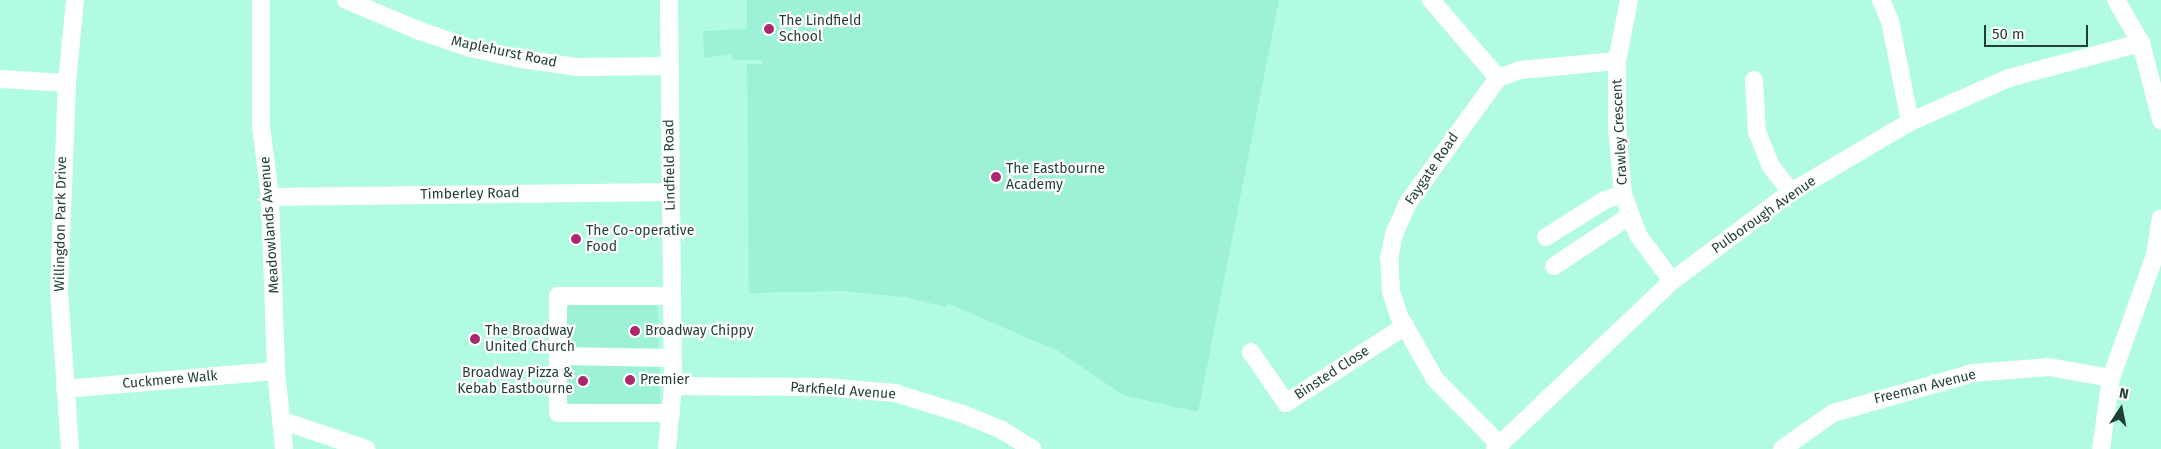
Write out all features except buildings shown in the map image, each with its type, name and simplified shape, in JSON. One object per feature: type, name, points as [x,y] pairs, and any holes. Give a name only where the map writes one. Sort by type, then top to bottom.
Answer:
[{"type":"street","name":"Willingdon Park Drive","points":[[70,449],[59,290],[67,84],[75,0]]},
{"type":"street","name":"Meadowlands Avenue","points":[[261,0],[261,126],[270,196],[276,371],[284,449]]},
{"type":"street","name":"Maplehurst Road","points":[[346,0],[420,31],[470,48],[522,59],[577,67],[669,66]]},
{"type":"street","name":"Lindfield Road","points":[[667,449],[673,386],[668,0]]},
{"type":"street","points":[[1431,0],[1498,78],[1520,70],[1617,61]]},
{"type":"street","name":"Crawley Crescent","points":[[1629,0],[1617,61],[1617,127],[1623,194],[1638,236],[1672,281]]},
{"type":"street","points":[[1881,0],[1890,21],[1910,122]]},
{"type":"street","points":[[2116,0],[2141,43],[2161,120]]},
{"type":"street","name":"Pulborough Avenue","points":[[1497,447],[1672,281],[1791,192],[1910,122],[2009,78],[2141,43]]},
{"type":"street","name":"Faygate Road","points":[[1497,447],[1436,379],[1405,326],[1391,291],[1389,258],[1394,234],[1409,201],[1498,78]]},
{"type":"street","points":[[0,79],[67,84]]},
{"type":"street","points":[[1754,80],[1757,132],[1770,164],[1791,192]]},
{"type":"street","name":"Timberley Road","points":[[270,196],[670,192]]},
{"type":"street","points":[[1546,237],[1604,200],[1623,194]]},
{"type":"street","points":[[1554,266],[1631,215]]},
{"type":"street","points":[[2101,449],[2111,378],[2155,256],[2161,218]]},
{"type":"street","points":[[671,296],[558,296],[558,413],[671,413]]},
{"type":"street","name":"Binsted Close","points":[[1251,352],[1286,403],[1405,326]]},
{"type":"street","points":[[558,356],[672,358]]},
{"type":"street","name":"Freeman Avenue","points":[[1782,449],[1833,413],[1973,373],[2050,367],[2111,378]]},
{"type":"street","name":"Cuckmere Walk","points":[[65,389],[276,371]]},
{"type":"street","name":"Parkfield Avenue","points":[[673,386],[824,387],[895,393],[963,414],[1002,430],[1032,449]]},
{"type":"street","points":[[282,421],[366,449]]},
{"type":"shaded area","name":"The Eastbourne Academy","points":[[747,0],[1279,0],[1198,412],[1123,395],[1060,352],[947,303],[945,307],[905,297],[842,291],[749,293],[747,64],[761,64],[762,60],[733,60],[731,54],[704,58],[703,31],[747,29]]},
{"type":"shaded area","points":[[657,300],[661,406],[563,409],[559,303]]},
{"type":"place","name":"The Lindfield School","points":[[769,29]]},
{"type":"place","name":"The Eastbourne Academy","points":[[996,177]]},
{"type":"place","name":"The Co-operative Food","points":[[576,239]]},
{"type":"place","name":"Broadway Chippy","points":[[635,331]]},
{"type":"place","name":"The Broadway United Church","points":[[475,339]]},
{"type":"place","name":"Premier","points":[[630,380]]},
{"type":"place","name":"Broadway Pizza & Kebab Eastbourne","points":[[583,381]]}]
